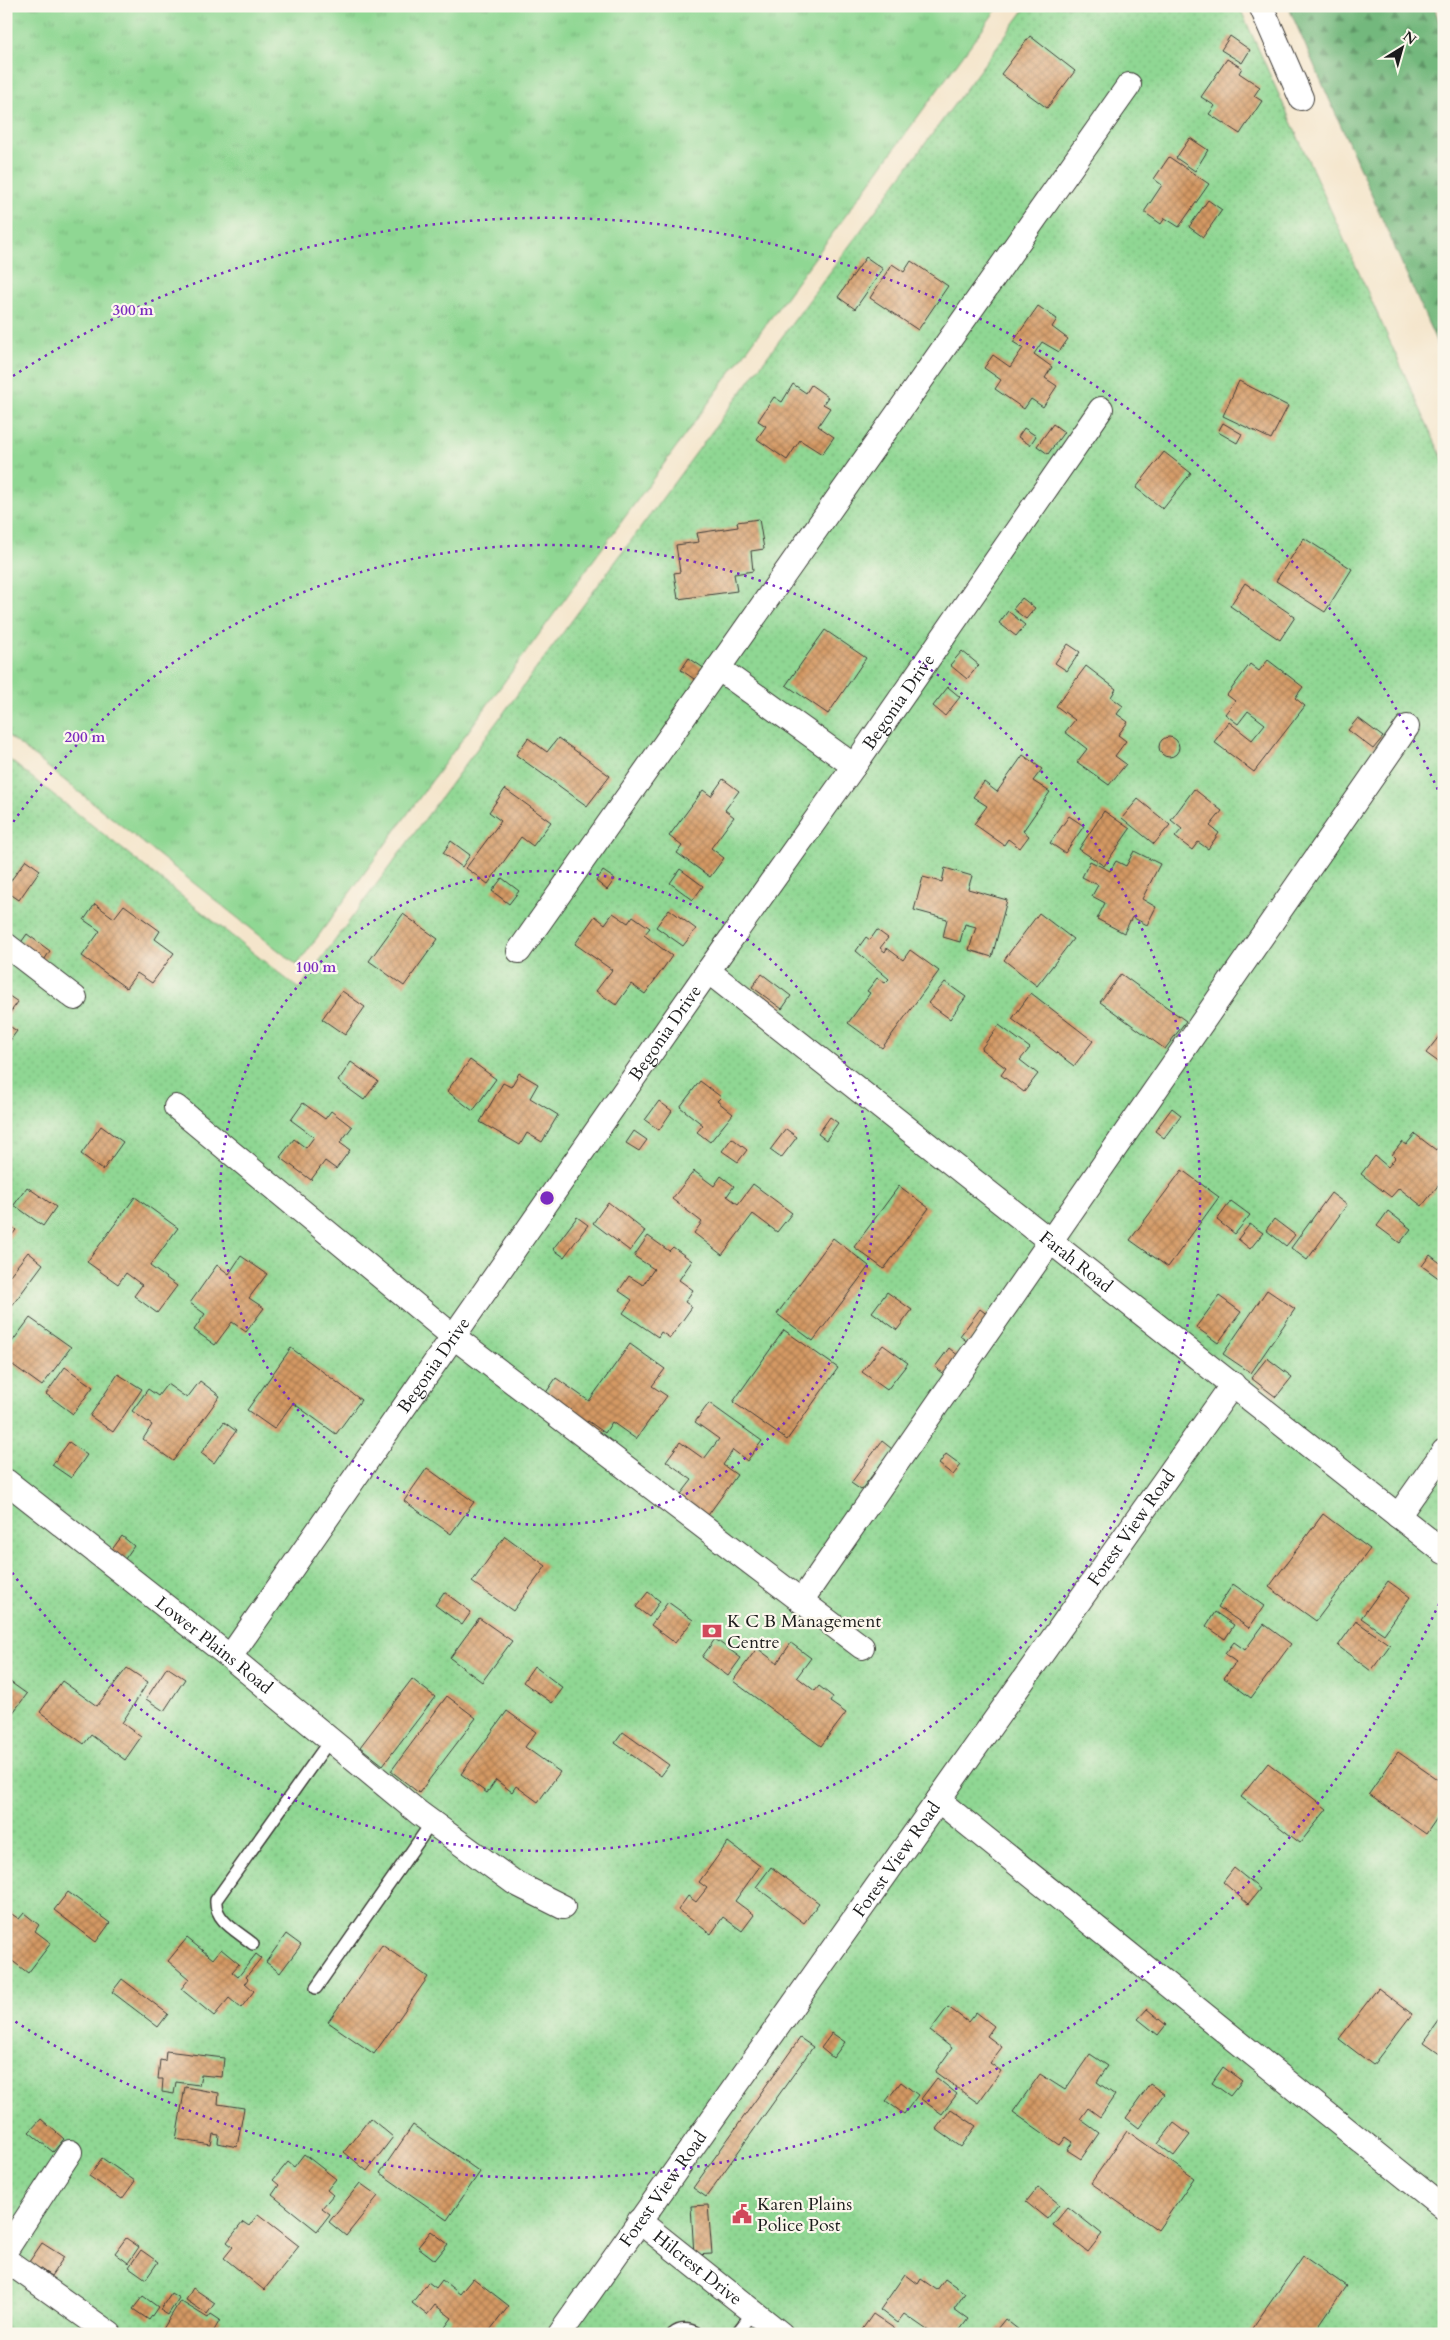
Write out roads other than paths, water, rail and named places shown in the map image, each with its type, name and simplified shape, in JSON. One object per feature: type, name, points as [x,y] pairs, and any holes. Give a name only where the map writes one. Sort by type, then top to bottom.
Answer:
[{"type":"street","points":[[1261,6],[1301,98]]},
{"type":"street","points":[[520,951],[1129,85]]},
{"type":"street","name":"Begonia Drive","points":[[230,1657],[708,971],[854,766],[1101,409]]},
{"type":"street","points":[[718,668],[854,766]]},
{"type":"street","points":[[801,1601],[1050,1239],[1407,727]]},
{"type":"street","points":[[6,945],[74,998]]},
{"type":"street","name":"Farah Road","points":[[708,971],[1050,1239],[1444,1552]]},
{"type":"street","points":[[176,1107],[454,1337],[862,1646]]},
{"type":"street","name":"Forest View Road","points":[[560,2334],[1233,1384]]},
{"type":"street","points":[[1398,1516],[1444,1451]]},
{"type":"street","name":"Lower Plains Road","points":[[6,1481],[230,1657],[425,1818],[515,1883],[563,1907]]},
{"type":"street","points":[[938,1800],[1444,2208]]},
{"type":"street","points":[[6,2250],[70,2152]]},
{"type":"street","name":"Hilcrest Drive","points":[[639,2221],[781,2334]]},
{"type":"street","points":[[6,2260],[110,2334]]},
{"type":"lane","points":[[253,1944],[220,1917],[215,1909],[216,1900],[330,1740]]},
{"type":"lane","points":[[316,1988],[425,1818]]},
{"type":"lane","points":[[736,2334],[753,2312]]},
{"type":"lane","points":[[672,2334],[677,2330],[686,2329],[699,2334]]},
{"type":"place","name":"K C B Management Centre","points":[[712,1631]]},
{"type":"place","name":"Karen Plains Police Post","points":[[742,2214]]}]
